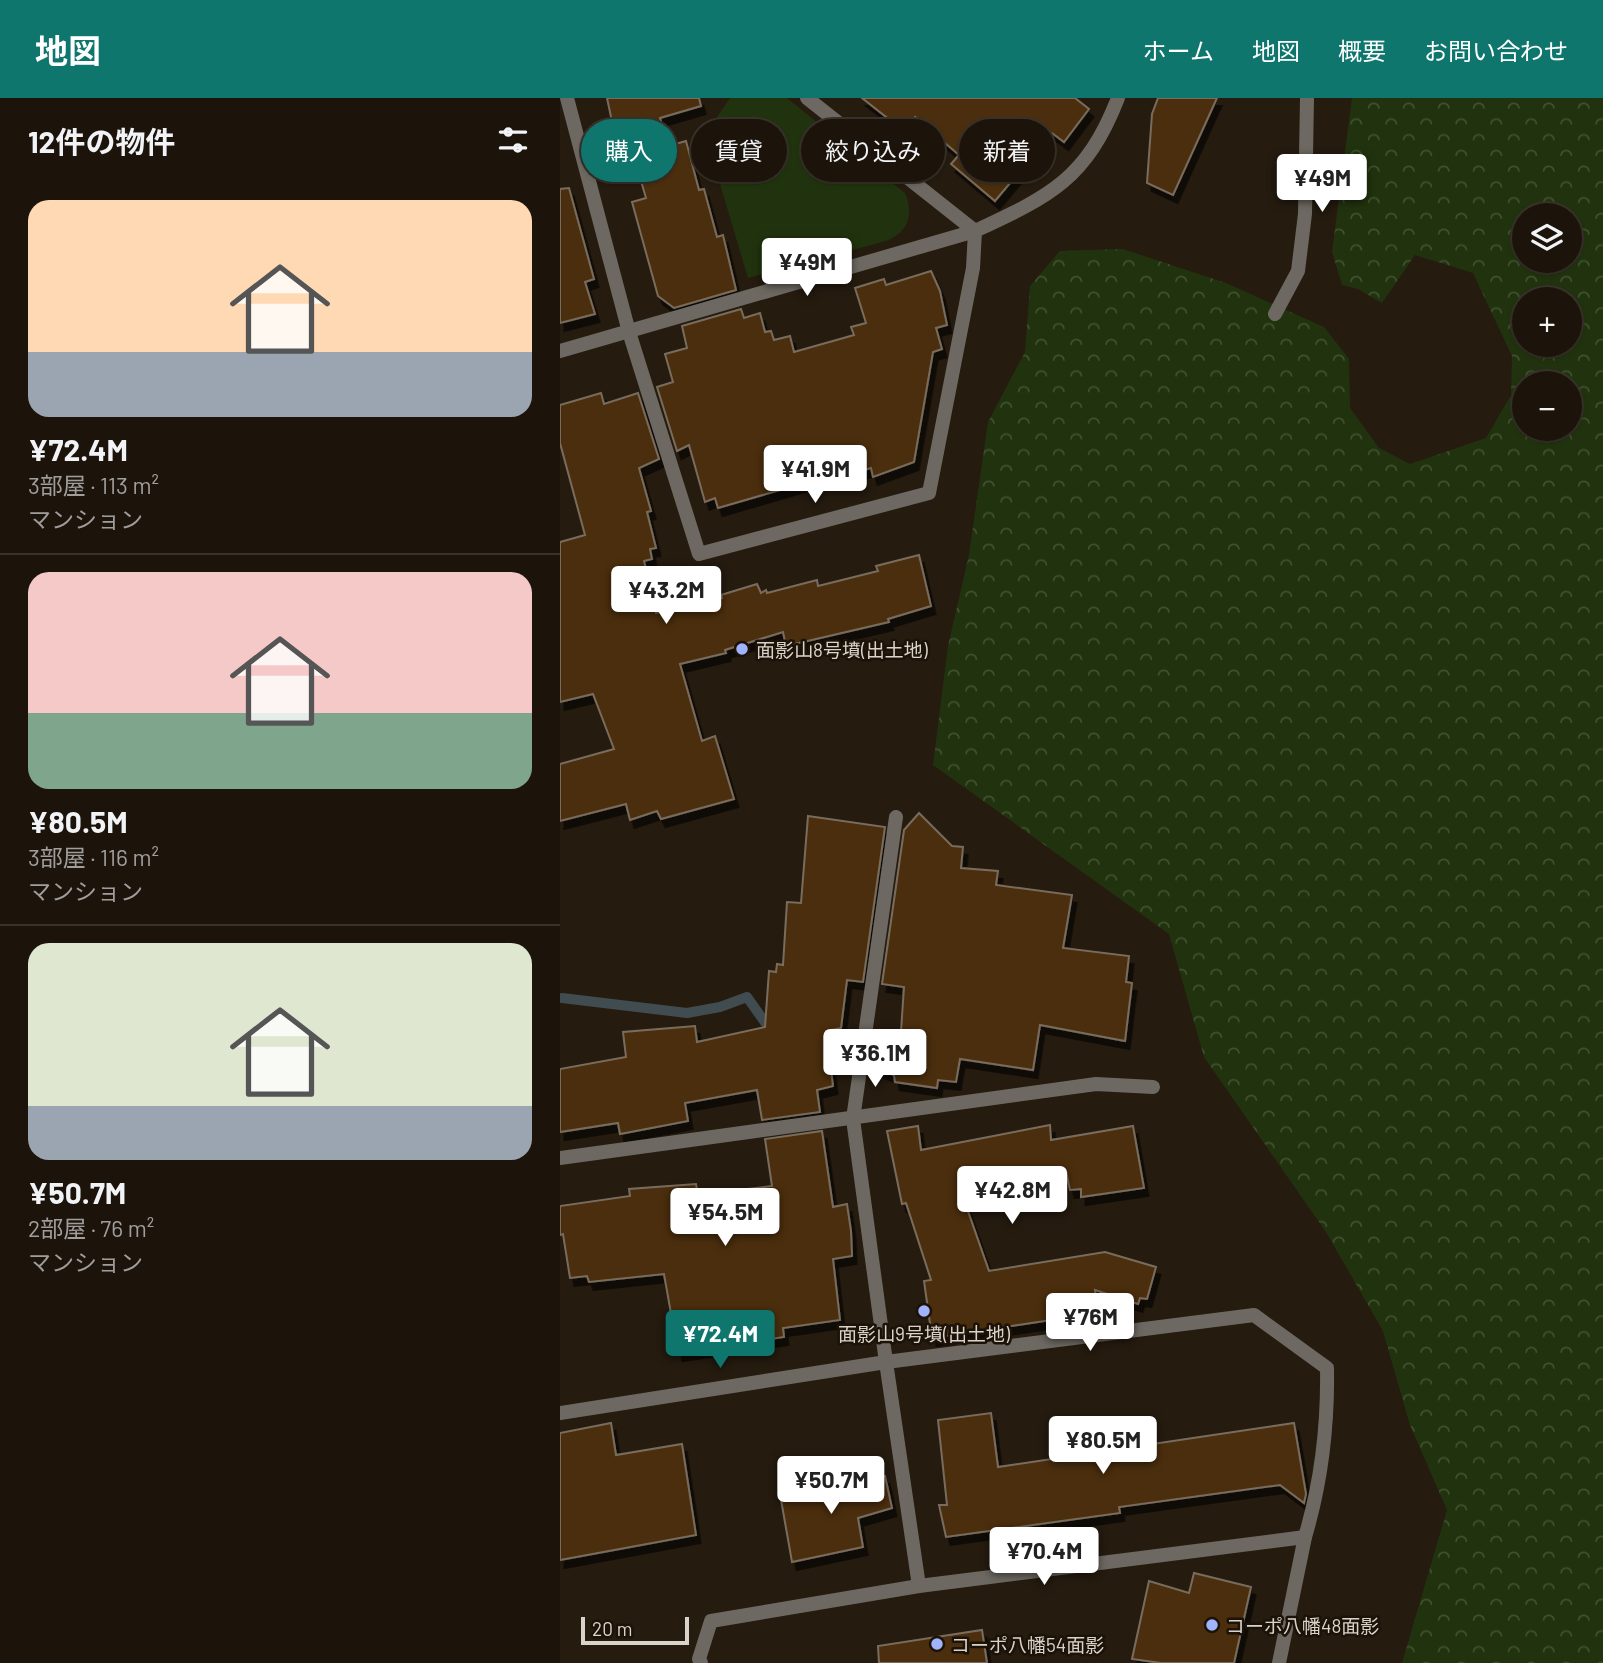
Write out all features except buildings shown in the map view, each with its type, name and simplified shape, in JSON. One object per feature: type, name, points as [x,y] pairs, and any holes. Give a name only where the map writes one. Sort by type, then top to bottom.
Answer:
[{"type":"street","points":[[567,98],[629,332],[699,554],[929,493],[973,268],[975,231]]},
{"type":"street","points":[[807,98],[975,231]]},
{"type":"street","points":[[560,351],[975,231],[1044,198],[1083,164],[1109,122],[1118,98]]},
{"type":"street","points":[[1275,314],[1298,271],[1305,214],[1307,98]]},
{"type":"street","points":[[895,817],[853,1119],[919,1586]]},
{"type":"street","points":[[560,1158],[1096,1084],[1153,1087]]},
{"type":"street","points":[[560,1410],[886,1363],[1254,1315],[1327,1368],[1328,1415],[1319,1488],[1305,1537],[1279,1663]]},
{"type":"street","points":[[701,1663],[699,1659],[711,1621],[919,1586],[1305,1537]]},
{"type":"green space","points":[[730,98],[787,98],[813,119],[801,119],[801,182],[891,182],[905,193],[909,208],[908,222],[900,233],[886,241],[748,278],[719,182],[787,182],[787,119],[715,119]]},
{"type":"green space","points":[[1352,98],[1603,98],[1603,1663],[1402,1663],[1447,1510],[1410,1425],[1383,1331],[1326,1232],[1204,1057],[1169,934],[933,765],[948,646],[969,555],[988,422],[1025,352],[1030,286],[1060,251],[1123,249],[1226,283],[1324,327],[1349,359],[1350,408],[1379,448],[1410,464],[1486,438],[1511,395],[1512,356],[1473,273],[1415,255],[1382,303],[1358,289],[1342,285],[1332,252]]},
{"type":"waterway","points":[[562,998],[687,1013],[720,1007],[747,997],[769,1028],[775,1029]]},
{"type":"waterway","points":[[812,1033],[848,1036]]},
{"type":"place","name":"面影山8号墳(出土地)","points":[[742,649]]},
{"type":"place","name":"面影山9号墳(出土地)","points":[[924,1311]]},
{"type":"place","name":"コーポ八幡48面影","points":[[1212,1625]]},
{"type":"place","name":"コーポ八幡54面影","points":[[937,1644]]}]
